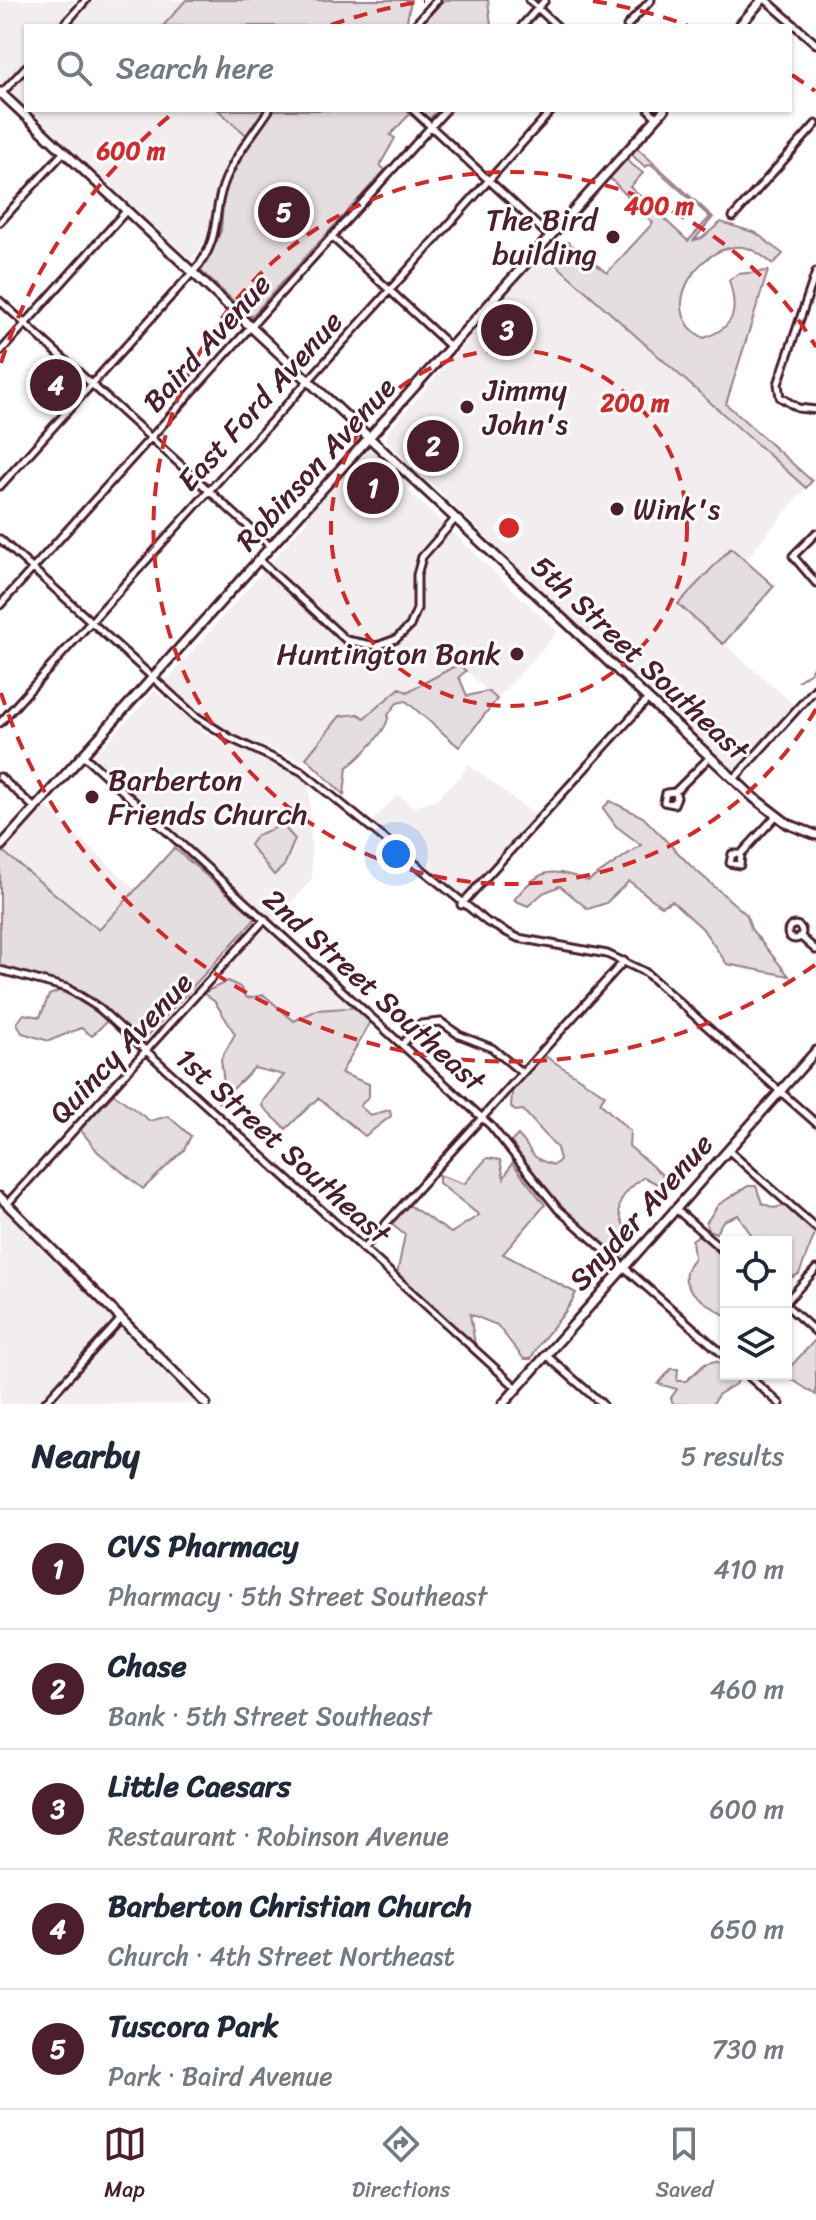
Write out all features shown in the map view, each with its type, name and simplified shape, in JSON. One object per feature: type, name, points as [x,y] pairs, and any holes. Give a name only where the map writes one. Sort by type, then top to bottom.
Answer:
[{"type":"main road","points":[[741,24],[764,0]]},
{"type":"main road","name":"5th Street Southeast","points":[[0,94],[734,779],[776,816],[816,835]]},
{"type":"main road","name":"Robinson Avenue","points":[[0,847],[453,348],[662,112]]},
{"type":"main road","name":"Snyder Avenue","points":[[503,1404],[816,1051]]},
{"type":"main road","points":[[0,1197],[206,1404]]},
{"type":"street","points":[[65,24],[86,0]]},
{"type":"street","points":[[416,24],[437,0]]},
{"type":"street","points":[[529,0],[555,24]]},
{"type":"street","points":[[524,24],[545,0]]},
{"type":"street","points":[[629,24],[651,0]]},
{"type":"street","points":[[764,0],[816,44]]},
{"type":"street","points":[[0,94],[24,69]]},
{"type":"street","points":[[0,486],[192,273],[214,240],[221,194],[230,170],[268,112]]},
{"type":"street","points":[[415,112],[551,237]]},
{"type":"street","name":"Baird Avenue","points":[[0,605],[444,112]]},
{"type":"street","name":"East Ford Avenue","points":[[0,723],[550,112]]},
{"type":"street","points":[[651,112],[657,118]]},
{"type":"street","points":[[733,217],[816,124]]},
{"type":"street","points":[[0,222],[63,153]]},
{"type":"street","points":[[0,352],[126,211]]},
{"type":"street","points":[[332,237],[453,348]]},
{"type":"street","points":[[816,272],[780,372],[780,397],[798,408],[816,410]]},
{"type":"street","points":[[0,301],[272,548]]},
{"type":"street","points":[[260,561],[346,640],[377,646],[396,639],[410,626],[417,609],[417,575],[422,557],[456,518]]},
{"type":"street","points":[[816,533],[793,556],[816,583]]},
{"type":"street","points":[[0,539],[214,730],[301,771],[461,905],[518,938],[593,951],[624,961],[663,985],[816,1123]]},
{"type":"street","points":[[734,779],[816,688]]},
{"type":"street","points":[[461,905],[648,699]]},
{"type":"street","name":"2nd Street Southeast","points":[[83,755],[482,1117],[551,1202],[720,1352]]},
{"type":"street","points":[[675,792],[710,757]]},
{"type":"street","points":[[0,777],[35,808]]},
{"type":"street","points":[[741,854],[776,816]]},
{"type":"street","name":"Quincy Avenue","points":[[7,1204],[265,919]]},
{"type":"street","points":[[800,936],[816,950]]},
{"type":"street","points":[[363,1249],[624,961]]},
{"type":"street","name":"1st Street Southeast","points":[[0,970],[77,992],[147,1051],[517,1388]]},
{"type":"street","points":[[402,1045],[420,1024],[441,1022],[459,1035],[492,1048],[522,1073]]},
{"type":"street","points":[[728,1150],[816,1228]]},
{"type":"street","points":[[676,1209],[720,1248]]},
{"type":"street","points":[[792,1297],[816,1269]]},
{"type":"street","points":[[790,1308],[816,1332]]},
{"type":"street","points":[[44,1404],[121,1319]]},
{"type":"street","points":[[546,1355],[602,1404]]},
{"type":"street","points":[[753,1380],[780,1404]]},
{"type":"shaded area","points":[[0,0],[76,0],[66,12],[75,21],[94,0],[186,0],[165,24],[24,24],[24,104],[0,82]]},
{"type":"shaded area","points":[[186,0],[411,0],[406,24],[165,24]]},
{"type":"shaded area","points":[[444,0],[488,0],[491,24],[422,24]]},
{"type":"shaded area","points":[[32,112],[220,112],[247,135],[220,179],[207,237],[190,260]]},
{"type":"shaded area","points":[[220,112],[436,112],[423,126],[410,114],[390,135],[395,138],[380,165],[385,170],[251,317],[201,271],[221,231],[224,190],[252,140]]},
{"type":"shaded area","points":[[636,147],[713,217],[694,240],[702,238],[721,222],[756,233],[783,254],[773,264],[747,248],[731,248],[715,253],[690,278],[683,294],[682,311],[689,326],[704,338],[715,333],[732,316],[734,300],[729,280],[738,274],[768,271],[726,404],[812,481],[806,488],[551,260],[568,242],[607,273],[653,223],[609,177],[625,159],[643,173],[630,187],[688,241],[710,217],[651,164],[645,167],[632,155]]},
{"type":"shaded area","points":[[543,253],[806,488],[745,560],[732,548],[678,604],[798,708],[734,779],[511,569],[515,564],[386,441],[387,433]]},
{"type":"shaded area","points":[[370,439],[417,481],[408,490],[558,632],[497,699],[459,665],[407,692],[400,688],[364,718],[340,716],[303,761],[225,732],[165,682],[307,521],[301,515]]},
{"type":"shaded area","points":[[731,548],[774,586],[723,644],[678,604]]},
{"type":"shaded area","points":[[459,664],[466,671],[459,677],[467,696],[488,691],[497,699],[459,747],[406,701],[397,703],[379,735],[347,767],[344,795],[306,758],[340,716],[358,714],[364,718],[400,688],[407,692]]},
{"type":"shaded area","points":[[155,691],[214,739],[287,765],[309,781],[312,879],[274,923],[93,757]]},
{"type":"shaded area","points":[[468,764],[540,819],[461,905],[367,826],[398,795],[414,807],[436,799],[462,775]]},
{"type":"shaded area","points":[[610,801],[643,817],[691,866],[747,915],[751,929],[789,976],[727,964],[702,928],[672,901],[661,906],[629,881],[606,903],[588,909],[560,886],[543,893],[528,906],[514,900],[538,876],[565,873],[588,881],[641,845],[616,826],[603,808]]},
{"type":"shaded area","points":[[41,802],[136,890],[99,931],[0,849]]},
{"type":"shaded area","points":[[282,825],[295,839],[284,866],[274,875],[250,845],[257,835]]},
{"type":"shaded area","points":[[174,848],[256,918],[142,1042],[96,1000],[77,989],[0,970],[0,849],[99,930]]},
{"type":"shaded area","points":[[265,919],[353,1000],[345,1007],[317,1010],[294,1021],[264,995],[247,998],[240,987],[216,976]]},
{"type":"shaded area","points":[[228,981],[240,987],[247,998],[264,995],[294,1021],[317,1010],[361,1007],[370,1023],[341,1073],[369,1084],[369,1096],[360,1106],[370,1115],[390,1110],[391,1116],[365,1136],[318,1098],[286,1129],[262,1106],[284,1075],[254,1068],[219,1103],[214,1097],[224,1084],[221,1059],[235,1034],[215,1002],[203,993]]},
{"type":"shaded area","points":[[59,991],[80,999],[107,1021],[92,1036],[81,1028],[49,1041],[22,1033],[17,1023],[24,1014],[40,1017],[49,995]]},
{"type":"shaded area","points":[[542,1054],[605,1095],[600,1103],[630,1131],[629,1146],[674,1185],[669,1190],[644,1177],[621,1200],[619,1209],[627,1234],[623,1256],[618,1257],[554,1201],[511,1142],[518,1135],[539,1159],[554,1165],[560,1160],[557,1148],[523,1110],[515,1111],[511,1107],[512,1092]]},
{"type":"shaded area","points":[[114,1094],[150,1121],[168,1116],[191,1136],[184,1150],[143,1189],[98,1152],[80,1129]]},
{"type":"shaded area","points":[[487,1158],[500,1160],[504,1178],[512,1163],[545,1205],[503,1254],[576,1293],[531,1359],[524,1359],[497,1325],[470,1314],[475,1344],[397,1274],[405,1235],[390,1223],[409,1205],[451,1233],[479,1215],[439,1183],[439,1175],[464,1184]]},
{"type":"shaded area","points":[[748,1186],[756,1186],[762,1203],[774,1208],[786,1205],[816,1231],[799,1274],[792,1277],[792,1236],[752,1236],[738,1215],[723,1221],[716,1233],[708,1230],[706,1223],[718,1205]]},
{"type":"shaded area","points":[[0,1197],[206,1404],[0,1404]]},
{"type":"shaded area","points":[[699,1235],[720,1251],[720,1312],[701,1300],[688,1286],[687,1269],[694,1258],[692,1240]]},
{"type":"shaded area","points":[[816,1339],[816,1395],[792,1380],[792,1365]]},
{"type":"shaded area","points":[[715,1361],[720,1363],[720,1380],[738,1380],[737,1383],[718,1395],[713,1404],[673,1404],[671,1398],[677,1389],[658,1384],[671,1369],[678,1369],[677,1381],[686,1381],[705,1364]]},
{"type":"waterway","points":[[811,670],[816,661]]},
{"type":"waterway","points":[[798,681],[811,672]]},
{"type":"place","name":"Tuscora Park","points":[[284,212]]},
{"type":"place","name":"The Bird building","points":[[613,237]]},
{"type":"place","name":"Little Caesars","points":[[507,330]]},
{"type":"place","name":"Barberton Christian Church","points":[[56,385]]},
{"type":"place","name":"Jimmy John's","points":[[467,407]]},
{"type":"place","name":"Chase","points":[[433,446]]},
{"type":"place","name":"CVS Pharmacy","points":[[373,488]]},
{"type":"place","name":"Wink's","points":[[617,509]]},
{"type":"place","name":"Huntington Bank","points":[[517,654]]},
{"type":"place","name":"Barberton Friends Church","points":[[92,797]]}]
